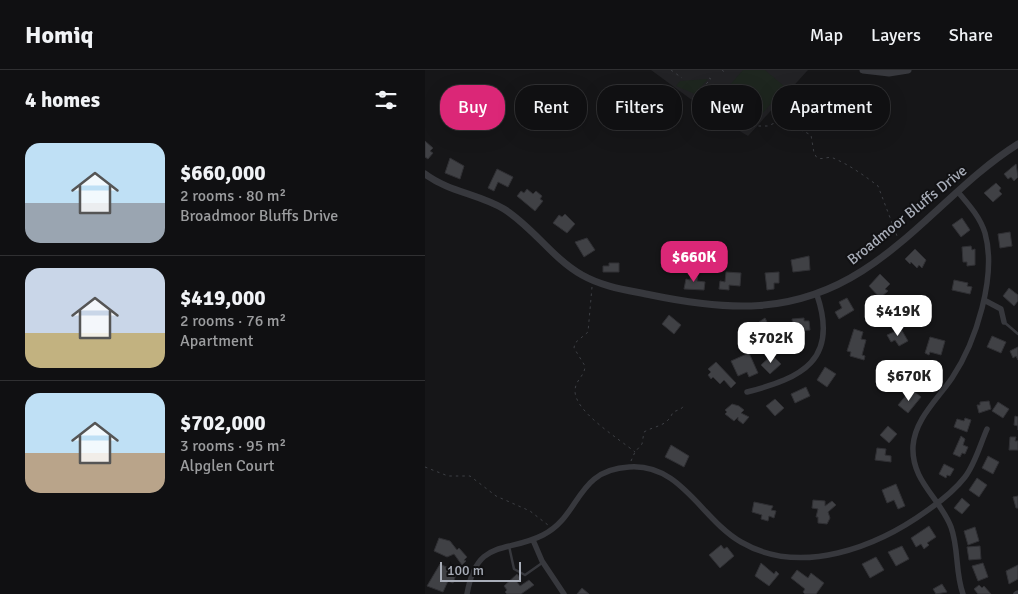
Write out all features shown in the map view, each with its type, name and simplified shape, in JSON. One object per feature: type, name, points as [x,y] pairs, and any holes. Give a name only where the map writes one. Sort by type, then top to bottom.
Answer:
[{"type":"street","points":[[863,70],[889,73],[908,70]]},
{"type":"street","name":"Broadmoor Bluffs Drive","points":[[425,174],[448,187],[485,199],[506,210],[565,264],[592,280],[622,289],[702,305],[770,304],[817,295],[862,271],[1018,144]]},
{"type":"street","points":[[958,192],[973,210],[985,234],[987,254],[984,300],[975,333],[962,362],[922,417],[913,440],[913,457],[917,473],[948,520],[953,535],[963,594]]},
{"type":"street","points":[[747,392],[784,382],[799,374],[811,363],[819,349],[823,333],[822,311],[817,295]]},
{"type":"street","points":[[984,300],[1001,309],[1005,322]]},
{"type":"street","points":[[467,594],[471,576],[479,562],[493,551],[508,544],[533,540],[553,529],[567,514],[578,495],[591,481],[612,470],[629,467],[649,468],[667,475],[681,485],[713,520],[731,536],[759,551],[784,556],[815,556],[853,549],[902,528],[937,504],[965,477],[987,429]]},
{"type":"street","points":[[533,540],[542,562],[564,594]]},
{"type":"lane","points":[[1005,322],[1018,334]]},
{"type":"lane","points":[[508,544],[514,569],[525,576],[542,562]]},
{"type":"path","points":[[671,70],[682,78]]},
{"type":"path","points":[[722,70],[727,74]]},
{"type":"path","points":[[705,85],[711,79],[709,78]]},
{"type":"path","points":[[762,126],[768,126],[778,120],[785,121],[811,136],[814,153],[817,158],[834,158],[855,169],[865,180],[872,182],[880,190],[892,226],[901,241]]},
{"type":"path","points":[[592,280],[588,332],[575,343],[574,348],[585,366],[585,370],[577,380],[575,394],[584,410],[635,452]]},
{"type":"path","points":[[629,467],[645,432],[660,427],[669,420],[673,412],[681,409],[685,404]]},
{"type":"path","points":[[425,466],[448,476],[470,476],[501,499],[537,515],[553,529]]},
{"type":"shaded area","points":[[651,70],[808,70],[794,85],[772,85],[772,110],[762,121],[762,85],[692,85],[692,100],[682,93],[682,85],[671,85]]},
{"type":"shaded area","points":[[743,70],[765,70],[783,85],[772,85],[772,102],[762,114],[762,85],[730,85]]},
{"type":"shaded area","points":[[708,79],[703,85],[692,85],[692,93],[682,89],[682,85],[677,85],[680,81]]},
{"type":"shaded area","points":[[738,130],[753,130],[748,136]]},
{"type":"building","points":[[425,141],[433,148],[430,151],[433,153],[428,159],[425,157]]},
{"type":"building","points":[[450,158],[464,166],[460,179],[445,173]]},
{"type":"building","points":[[1016,164],[1018,177],[1014,181],[1011,177],[1008,179],[1004,174]]},
{"type":"building","points":[[497,169],[513,177],[508,187],[498,182],[494,191],[488,188]]},
{"type":"building","points":[[996,183],[1001,188],[999,191],[1002,194],[993,202],[984,193]]},
{"type":"building","points":[[527,189],[533,194],[536,191],[542,196],[540,199],[543,201],[535,211],[517,196],[521,191],[524,193]]},
{"type":"building","points":[[565,214],[575,224],[567,233],[553,223],[559,215],[562,217]]},
{"type":"building","points":[[962,218],[970,230],[961,237],[952,225]]},
{"type":"building","points":[[1010,232],[1012,246],[1000,248],[998,234]]},
{"type":"building","points":[[587,238],[595,250],[584,257],[575,242]]},
{"type":"building","points":[[971,246],[972,250],[975,249],[975,265],[967,266],[967,262],[963,262],[962,247]]},
{"type":"building","points":[[915,249],[926,260],[922,268],[919,265],[917,268],[905,259]]},
{"type":"building","points":[[809,256],[810,270],[793,272],[791,260]]},
{"type":"building","points":[[609,263],[619,263],[619,272],[603,272],[603,266],[609,266]]},
{"type":"building","points":[[691,272],[698,273],[697,281],[705,282],[704,290],[684,289],[686,279],[690,280]]},
{"type":"building","points":[[726,272],[741,273],[740,286],[729,285],[729,290],[719,289],[720,281],[725,282]]},
{"type":"building","points":[[779,272],[779,283],[774,283],[774,289],[767,290],[765,273]]},
{"type":"building","points":[[880,274],[890,284],[885,289],[888,291],[880,298],[869,286]]},
{"type":"building","points":[[954,280],[968,283],[967,286],[972,287],[970,294],[952,290]]},
{"type":"building","points":[[1009,288],[1018,295],[1018,301],[1014,306],[1003,296]]},
{"type":"building","points":[[847,298],[854,310],[839,319],[835,312],[842,308],[839,302]]},
{"type":"building","points":[[669,315],[681,325],[674,334],[662,324]]},
{"type":"building","points":[[765,318],[769,326],[775,323],[780,332],[768,337],[759,322]]},
{"type":"building","points":[[804,318],[804,321],[809,321],[810,330],[794,331],[792,319]]},
{"type":"building","points":[[854,329],[863,332],[861,339],[866,340],[862,355],[865,356],[864,360],[850,356],[851,352],[847,351]]},
{"type":"building","points":[[901,329],[908,341],[899,346],[895,340],[891,342],[887,335]]},
{"type":"building","points":[[992,336],[1006,342],[1001,353],[987,347]]},
{"type":"building","points":[[930,337],[945,341],[941,355],[930,352],[929,355],[925,353]]},
{"type":"building","points":[[1018,347],[1018,360],[1016,356],[1013,358],[1010,351]]},
{"type":"building","points":[[749,353],[758,373],[749,377],[747,372],[738,376],[731,361]]},
{"type":"building","points":[[772,355],[781,364],[770,374],[761,365]]},
{"type":"building","points":[[716,362],[736,383],[731,388],[724,380],[720,384],[708,375],[711,372],[708,369]]},
{"type":"building","points":[[825,367],[836,374],[827,387],[817,380]]},
{"type":"building","points":[[806,387],[810,396],[795,403],[791,394]]},
{"type":"building","points":[[915,392],[921,397],[908,413],[898,405],[908,393],[911,396]]},
{"type":"building","points":[[775,399],[784,408],[775,416],[766,406]]},
{"type":"building","points":[[989,401],[991,409],[979,413],[977,405],[980,405],[980,402]]},
{"type":"building","points":[[998,402],[1009,409],[1003,418],[992,411]]},
{"type":"building","points":[[732,404],[739,406],[744,410],[741,413],[749,417],[743,424],[738,420],[738,417],[734,421],[725,414],[727,412],[725,410]]},
{"type":"building","points":[[1015,416],[1018,417],[1018,426],[1014,425]]},
{"type":"building","points":[[965,418],[971,420],[967,432],[954,427],[957,419],[964,421]]},
{"type":"building","points":[[888,426],[897,434],[889,443],[880,435]]},
{"type":"building","points":[[961,436],[965,439],[963,445],[968,447],[965,454],[962,453],[960,457],[953,454]]},
{"type":"building","points":[[1010,437],[1016,437],[1015,441],[1018,441],[1018,450],[1009,450]]},
{"type":"building","points":[[671,445],[689,456],[684,467],[665,457]]},
{"type":"building","points":[[877,448],[886,449],[885,455],[891,456],[891,462],[875,460]]},
{"type":"building","points":[[988,456],[999,462],[993,474],[982,468]]},
{"type":"building","points":[[944,464],[954,469],[950,476],[947,475],[946,478],[939,474]]},
{"type":"building","points":[[977,478],[987,485],[979,497],[969,490]]},
{"type":"building","points":[[896,484],[905,506],[898,509],[894,500],[887,503],[882,490]]},
{"type":"building","points":[[1018,496],[1018,508],[1016,508],[1013,497]]},
{"type":"building","points":[[962,498],[970,505],[962,514],[954,508]]},
{"type":"building","points":[[813,500],[825,501],[825,506],[832,501],[836,505],[828,512],[830,518],[827,524],[818,523],[818,517],[816,517],[818,509],[812,508]]},
{"type":"building","points":[[754,502],[773,506],[771,510],[776,511],[774,518],[769,516],[768,521],[761,519],[762,515],[752,512]]},
{"type":"building","points":[[929,526],[936,537],[927,543],[929,545],[924,549],[921,544],[916,547],[911,538]]},
{"type":"building","points":[[975,527],[979,541],[968,545],[964,531]]},
{"type":"building","points":[[439,538],[450,541],[457,550],[459,548],[467,557],[462,565],[454,554],[447,557],[434,551]]},
{"type":"building","points":[[721,545],[724,549],[727,547],[734,556],[720,568],[709,555]]},
{"type":"building","points":[[902,546],[909,559],[896,566],[888,552]]},
{"type":"building","points":[[980,546],[981,559],[969,560],[967,547]]},
{"type":"building","points":[[876,557],[884,570],[870,578],[862,564]]},
{"type":"building","points":[[761,563],[774,574],[776,571],[779,574],[769,586],[755,576]]},
{"type":"building","points":[[983,563],[988,577],[978,581],[972,566]]},
{"type":"building","points":[[440,564],[457,572],[453,583],[448,581],[443,592],[427,586]]},
{"type":"building","points":[[1018,565],[1018,579],[1009,584],[1006,571]]},
{"type":"building","points":[[797,570],[808,578],[811,573],[824,583],[816,594],[805,594],[803,592],[805,589],[791,578]]},
{"type":"building","points":[[517,574],[521,579],[517,582],[520,586],[529,580],[534,585],[521,594],[507,594],[504,586]]},
{"type":"building","points":[[942,584],[947,592],[936,594],[933,589]]},
{"type":"building","points":[[979,585],[982,588],[984,586],[991,594],[978,594],[974,589]]},
{"type":"building","points":[[582,588],[589,594],[577,594]]}]
